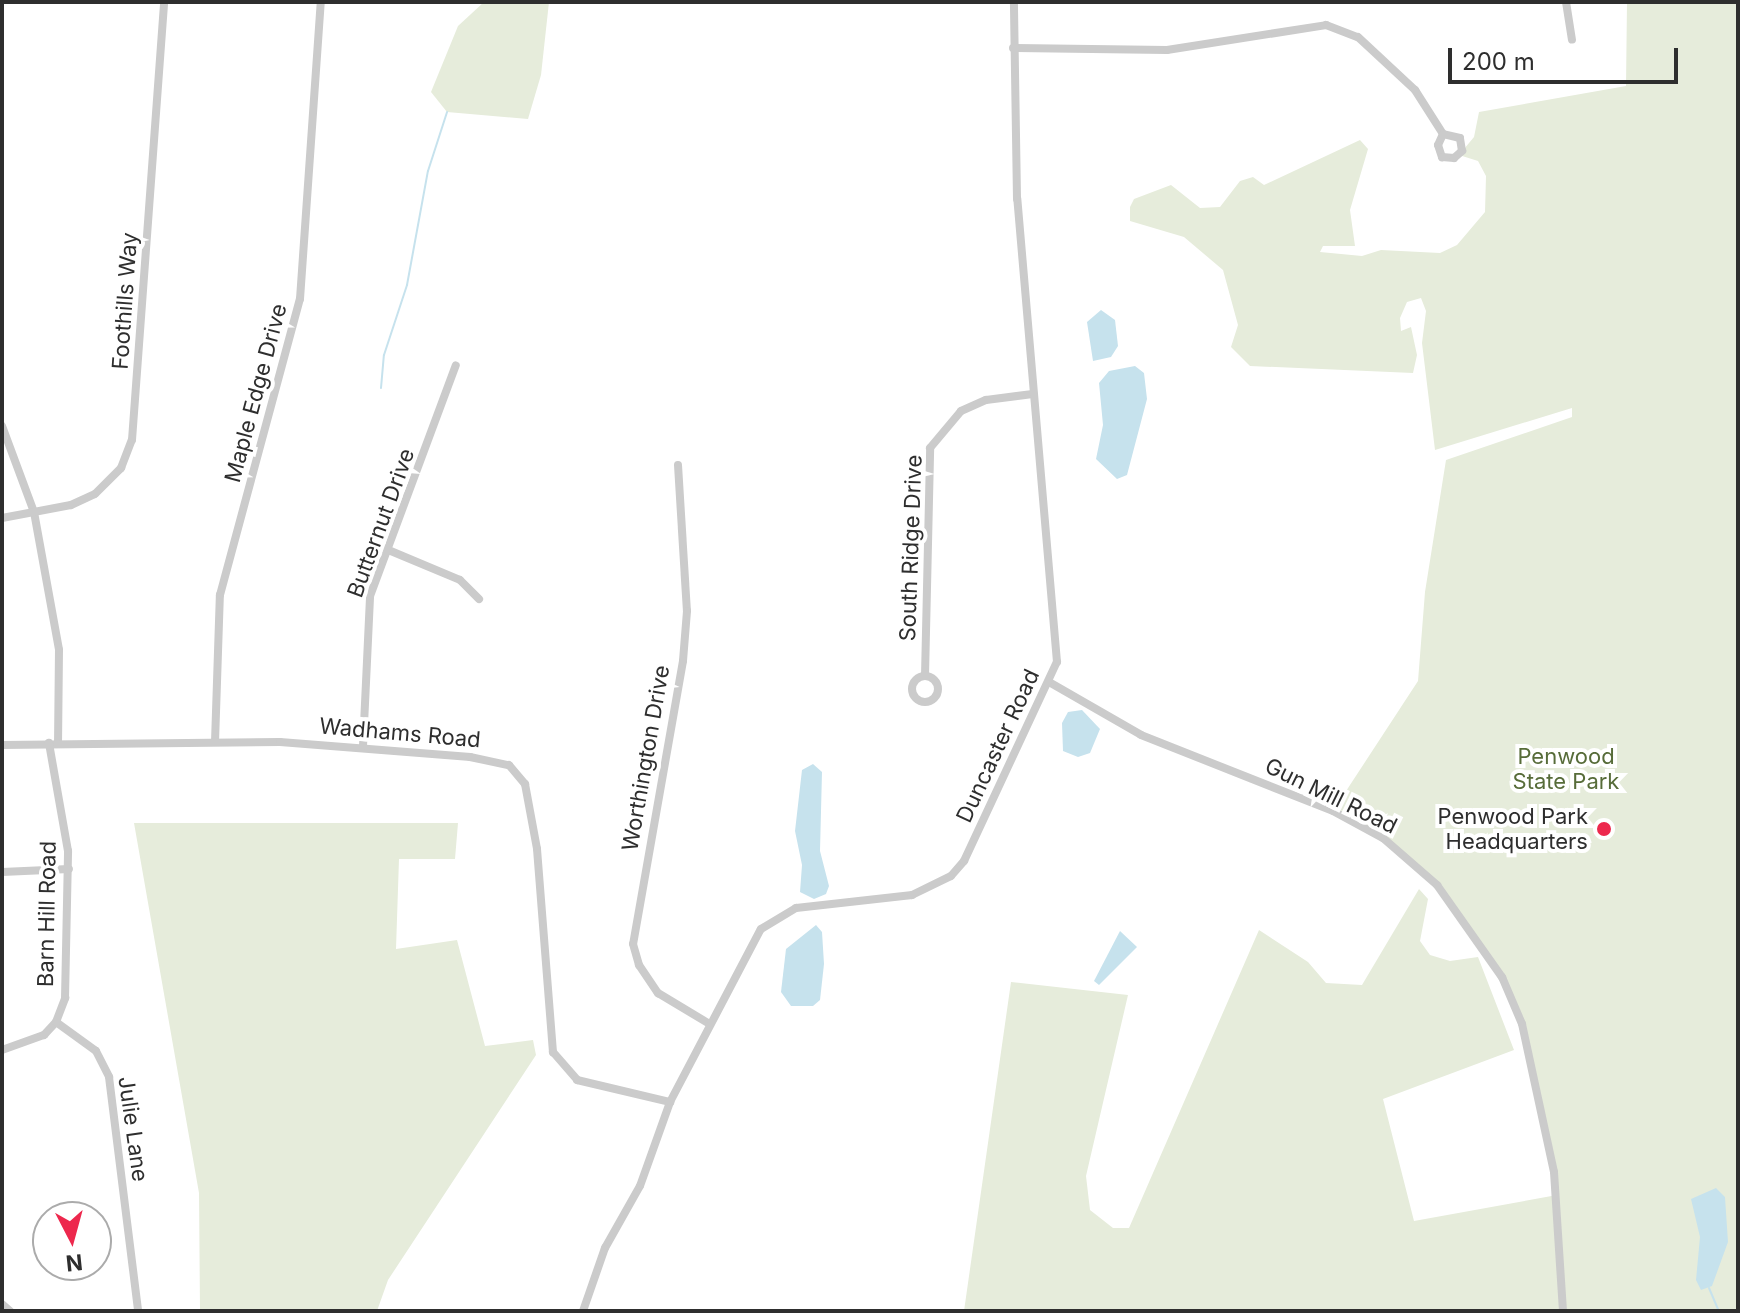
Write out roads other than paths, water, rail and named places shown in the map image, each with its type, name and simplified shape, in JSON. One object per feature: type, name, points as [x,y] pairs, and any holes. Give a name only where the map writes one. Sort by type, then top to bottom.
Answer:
[{"type":"street","name":"Foothills Way","points":[[2,518],[95,494],[121,468],[132,440],[164,2]]},
{"type":"street","name":"Maple Edge Drive","points":[[215,742],[223,579],[300,299],[321,2]]},
{"type":"street","name":"Duncaster Road","points":[[583,1311],[605,1248],[640,1186],[670,1102],[708,1023],[761,929],[774,917],[796,908],[912,895],[951,876],[964,861],[1049,682],[1058,641],[1017,199],[1014,2]]},
{"type":"street","points":[[1566,2],[1572,40]]},
{"type":"street","points":[[1013,48],[1167,50],[1326,25],[1358,37],[1373,50],[1424,102],[1443,134]]},
{"type":"street","name":"Butternut Drive","points":[[363,746],[367,609],[386,549],[456,365]]},
{"type":"street","name":"South Ridge Drive","points":[[925,676],[930,448],[961,411],[986,400],[1033,394]]},
{"type":"street","name":"Barn Hill Road","points":[[2,426],[34,512],[61,668],[54,742],[69,869],[65,998],[56,1022]]},
{"type":"street","name":"Worthington Drive","points":[[678,465],[687,611],[683,661],[633,944],[639,965],[658,993],[708,1023]]},
{"type":"street","points":[[386,549],[460,580],[479,599]]},
{"type":"street","name":"Gun Mill Road","points":[[1049,682],[1141,735],[1333,811],[1383,838],[1437,885],[1502,977],[1522,1024],[1554,1172],[1563,1311]]},
{"type":"street","name":"Wadhams Road","points":[[2,745],[215,742],[363,746],[496,760],[517,771],[527,792],[545,902],[553,1052],[567,1072],[585,1083],[670,1102]]},
{"type":"street","points":[[2,872],[69,869]]},
{"type":"street","points":[[2,1050],[29,1044],[56,1022]]},
{"type":"street","name":"Julie Lane","points":[[56,1022],[96,1051],[109,1077],[138,1311]]},
{"type":"street","points":[[2,1304],[10,1311]]},
{"type":"water","points":[[1101,310],[1115,320],[1118,346],[1111,357],[1093,361],[1087,322]]},
{"type":"water","points":[[1135,366],[1144,373],[1147,399],[1127,475],[1117,479],[1096,459],[1103,425],[1099,383],[1109,371]]},
{"type":"water","points":[[1082,710],[1100,729],[1090,753],[1078,757],[1063,751],[1062,723],[1068,712]]},
{"type":"water","points":[[813,764],[822,772],[820,851],[829,886],[826,894],[814,899],[800,892],[802,865],[795,831],[802,770]]},
{"type":"water","points":[[816,925],[822,932],[824,964],[820,1000],[813,1006],[791,1006],[781,992],[786,949]]},
{"type":"water","points":[[1120,931],[1137,947],[1099,985],[1094,981]]},
{"type":"water","points":[[1716,1188],[1725,1197],[1728,1242],[1712,1286],[1701,1290],[1696,1280],[1700,1237],[1691,1199]]},
{"type":"waterway","points":[[381,388],[384,355],[407,285],[428,171],[447,112]]},
{"type":"waterway","points":[[1709,1288],[1719,1311]]},
{"type":"place","name":"Penwood Park Headquarters","points":[[1604,829]]},
{"type":"park label","name":"Penwood State Park","points":[[1566,768]]}]
